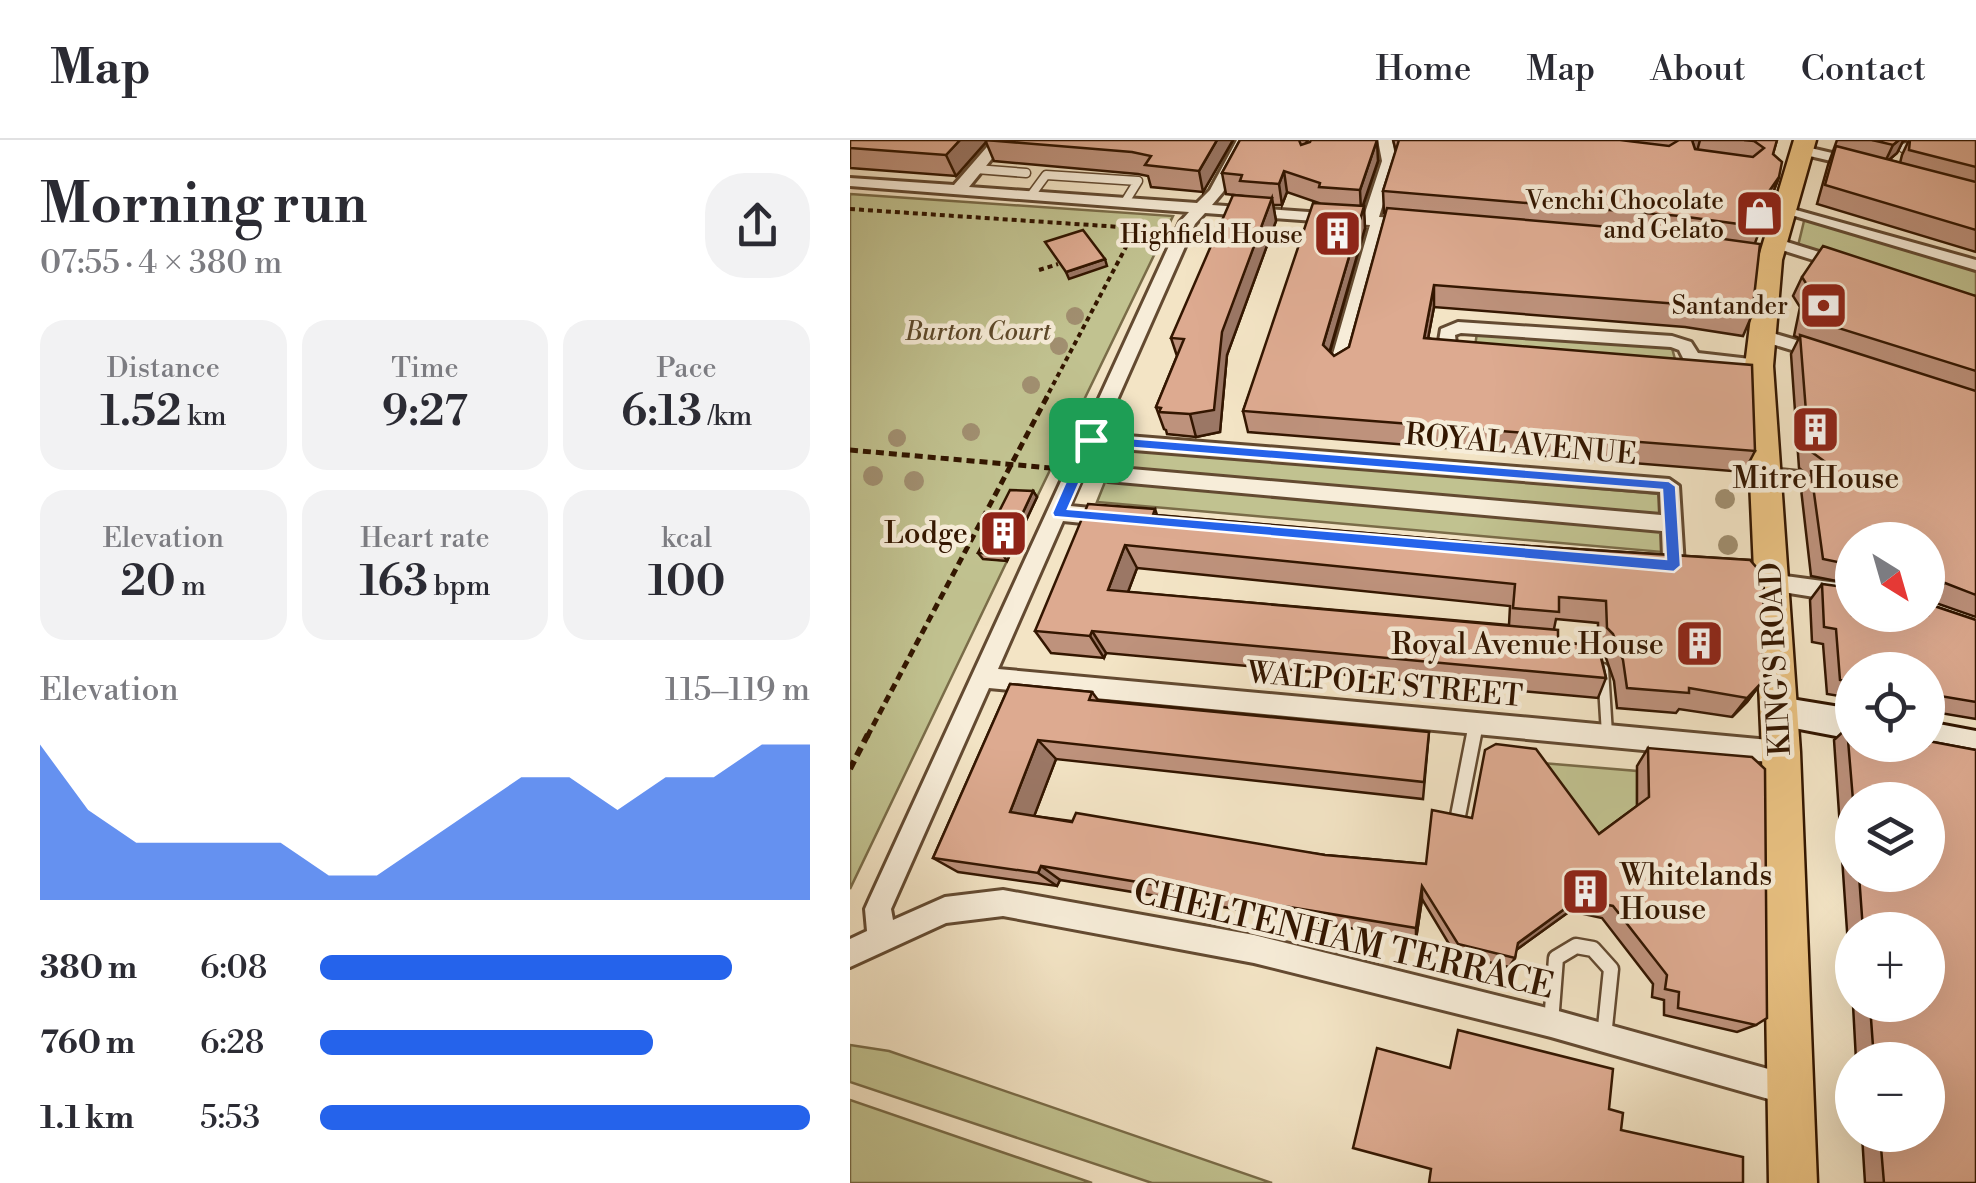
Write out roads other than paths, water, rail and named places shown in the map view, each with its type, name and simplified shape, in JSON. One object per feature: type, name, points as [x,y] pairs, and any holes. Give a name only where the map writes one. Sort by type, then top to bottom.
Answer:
[{"type":"main road","name":"KING'S ROAD","points":[[1794,1183],[1780,732],[1758,366],[1765,253],[1783,208],[1784,177],[1803,145]]},
{"type":"street","points":[[960,190],[1000,140]]},
{"type":"street","points":[[880,938],[878,909],[1188,222],[1216,192],[1244,140]]},
{"type":"street","points":[[1338,368],[1389,161],[1386,140]]},
{"type":"street","points":[[1803,145],[1873,168]]},
{"type":"street","points":[[850,182],[1438,226]]},
{"type":"street","points":[[1783,208],[1976,264]]},
{"type":"street","points":[[1765,253],[1865,272]]},
{"type":"street","points":[[1482,326],[1672,342],[1685,346],[1692,358],[1684,370],[1672,372],[1476,354],[1455,351],[1445,344],[1448,330],[1482,326]]},
{"type":"street","points":[[1762,335],[1834,357]]},
{"type":"street","points":[[1692,358],[1758,366]]},
{"type":"street","name":"ROYAL AVENUE","points":[[1091,440],[1669,486],[1674,566],[1634,562]]},
{"type":"street","points":[[1108,474],[1672,524]]},
{"type":"street","points":[[1763,475],[1800,479]]},
{"type":"street","points":[[1059,513],[1142,520]]},
{"type":"street","points":[[1771,583],[1835,592]]},
{"type":"street","name":"WALPOLE STREET","points":[[983,678],[1607,734],[1780,732]]},
{"type":"street","points":[[1780,732],[1835,726]]},
{"type":"street","points":[[1945,741],[1976,747]]},
{"type":"street","name":"CHELTENHAM TERRACE","points":[[850,953],[944,910],[1002,903],[1254,949],[1551,1023],[1790,1090]]},
{"type":"lane","points":[[1903,148],[1931,140]]},
{"type":"lane","points":[[976,169],[1026,173]]},
{"type":"lane","points":[[1032,194],[1046,175],[1138,181],[1126,202]]},
{"type":"lane","points":[[1594,657],[1603,669],[1607,734]]},
{"type":"lane","points":[[1456,821],[1477,722]]},
{"type":"lane","points":[[1551,1023],[1556,958],[1576,946],[1593,950],[1611,969],[1604,1037]]},
{"type":"place","name":"Venchi Chocolate and Gelato","points":[[1759,214]]},
{"type":"place","name":"Highfield House","points":[[1338,234]]},
{"type":"place","name":"Santander","points":[[1823,305]]},
{"type":"place","name":"Mitre House","points":[[1816,429]]},
{"type":"place","name":"Lodge","points":[[1003,533]]},
{"type":"place","name":"Royal Avenue House","points":[[1699,644]]},
{"type":"place","name":"Whitelands House","points":[[1585,892]]},
{"type":"park label","name":"Burton Court","points":[[978,331]]}]
